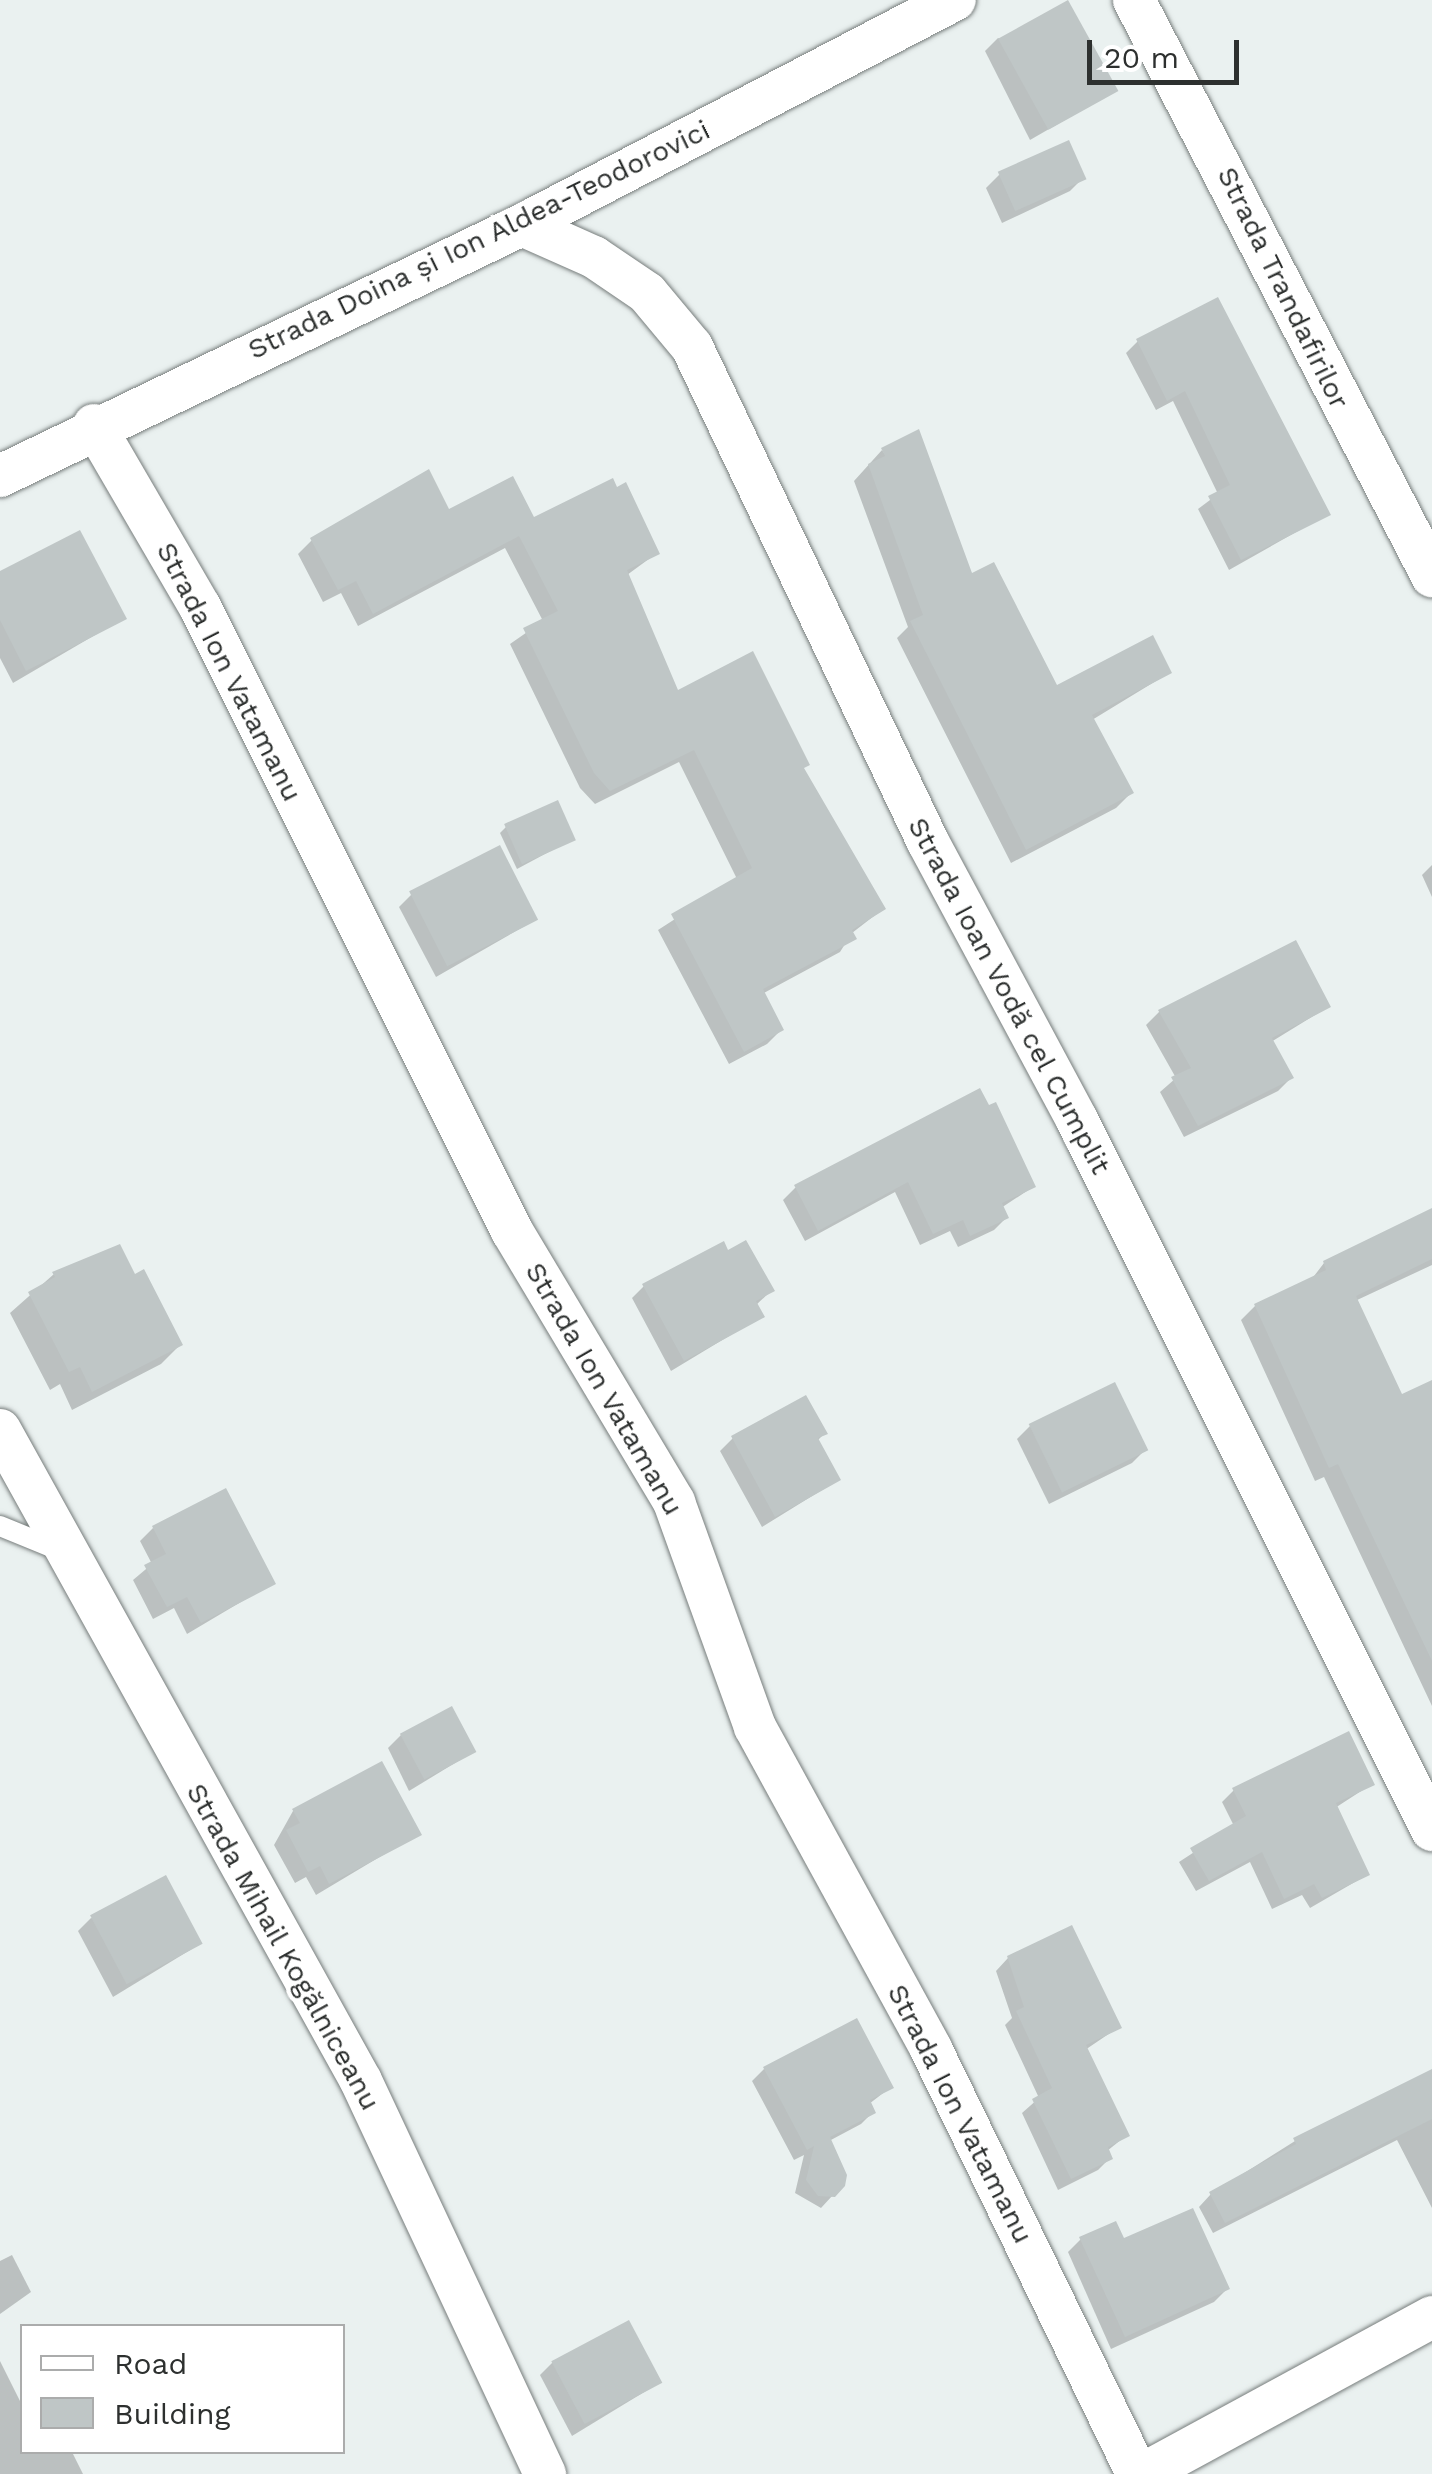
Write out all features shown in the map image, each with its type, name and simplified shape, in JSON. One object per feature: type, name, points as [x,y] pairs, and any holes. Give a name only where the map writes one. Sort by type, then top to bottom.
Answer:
[{"type":"street","name":"Strada Doina și Ion Aldea-Teodorovici","points":[[0,476],[94,426],[522,226],[955,0]]},
{"type":"street","name":"Strada Trandafirilor","points":[[1134,0],[1432,576]]},
{"type":"street","name":"Strada Ioan Vodă cel Cumplit","points":[[522,226],[594,257],[647,294],[692,348],[928,842],[1077,1120],[1432,1830]]},
{"type":"street","name":"Strada Ion Vatamanu","points":[[94,426],[200,607],[512,1231],[674,1502],[755,1727],[931,2048],[1140,2474]]},
{"type":"street","name":"Strada Mihail Kogălniceanu","points":[[0,1430],[362,2082],[545,2474]]},
{"type":"street","points":[[1140,2474],[1432,2317]]},
{"type":"lane","points":[[0,1526],[67,1554]]},
{"type":"building","points":[[1068,0],[1118,91],[1048,130],[998,39]]},
{"type":"building","points":[[1069,140],[1086,179],[1015,211],[998,172]]},
{"type":"building","points":[[1218,297],[1331,515],[1241,560],[1208,496],[1230,485],[1185,391],[1167,401],[1136,339]]},
{"type":"building","points":[[919,429],[972,573],[994,562],[1057,685],[1153,635],[1172,673],[1092,715],[1134,793],[1026,850],[910,621],[923,615],[868,464],[885,456],[881,448]]},
{"type":"building","points":[[429,469],[449,509],[513,476],[534,517],[613,478],[617,487],[626,482],[660,554],[627,570],[678,690],[753,651],[810,765],[804,768],[886,909],[852,930],[857,939],[763,989],[784,1030],[744,1052],[671,914],[752,868],[694,750],[610,791],[594,773],[523,628],[558,611],[519,536],[373,614],[356,581],[338,590],[310,538]]},
{"type":"building","points":[[80,530],[127,619],[26,671],[0,620],[0,571]]},
{"type":"building","points":[[558,800],[576,840],[522,864],[504,824]]},
{"type":"building","points":[[500,845],[538,920],[447,966],[409,891]]},
{"type":"building","points":[[1296,940],[1331,1007],[1272,1038],[1294,1078],[1198,1126],[1171,1077],[1191,1068],[1158,1010]]},
{"type":"building","points":[[980,1088],[989,1105],[996,1102],[1036,1187],[1002,1203],[1009,1218],[970,1236],[963,1220],[933,1234],[908,1182],[818,1231],[794,1185]]},
{"type":"building","points":[[1432,1208],[1432,1259],[1356,1296],[1402,1394],[1432,1380],[1432,1661],[1338,1464],[1329,1468],[1254,1304],[1326,1270],[1323,1261]]},
{"type":"building","points":[[746,1240],[775,1291],[756,1301],[765,1317],[684,1361],[642,1284],[724,1241],[728,1250]]},
{"type":"building","points":[[120,1244],[135,1274],[144,1269],[183,1345],[92,1392],[80,1367],[69,1372],[28,1292],[55,1277],[52,1272]]},
{"type":"building","points":[[1115,1382],[1148,1450],[1062,1492],[1029,1424]]},
{"type":"building","points":[[806,1395],[828,1434],[818,1438],[841,1480],[775,1517],[731,1436]]},
{"type":"building","points":[[226,1488],[276,1584],[201,1623],[187,1597],[167,1607],[144,1565],[166,1554],[152,1526]]},
{"type":"building","points":[[452,1706],[476,1752],[424,1780],[400,1734]]},
{"type":"building","points":[[1349,1731],[1375,1785],[1336,1803],[1370,1875],[1322,1898],[1314,1884],[1284,1899],[1262,1852],[1209,1881],[1190,1848],[1246,1816],[1232,1788]]},
{"type":"building","points":[[382,1761],[422,1835],[329,1884],[320,1866],[308,1872],[286,1830],[300,1823],[292,1809]]},
{"type":"building","points":[[166,1875],[203,1944],[127,1984],[90,1915]]},
{"type":"building","points":[[1072,1925],[1122,2028],[1086,2045],[1130,2136],[1108,2147],[1113,2159],[1071,2179],[1032,2099],[1052,2088],[1016,2011],[1024,2007],[1007,1956]]},
{"type":"building","points":[[857,2018],[894,2088],[870,2100],[876,2113],[830,2137],[847,2175],[845,2186],[835,2197],[818,2196],[806,2180],[814,2146],[807,2150],[763,2067]]},
{"type":"building","points":[[1432,2069],[1432,2119],[1225,2223],[1209,2192],[1296,2144],[1293,2138]]},
{"type":"building","points":[[1193,2208],[1230,2289],[1125,2337],[1079,2237],[1116,2221],[1124,2238]]},
{"type":"building","points":[[629,2320],[662,2383],[585,2424],[551,2361]]}]
